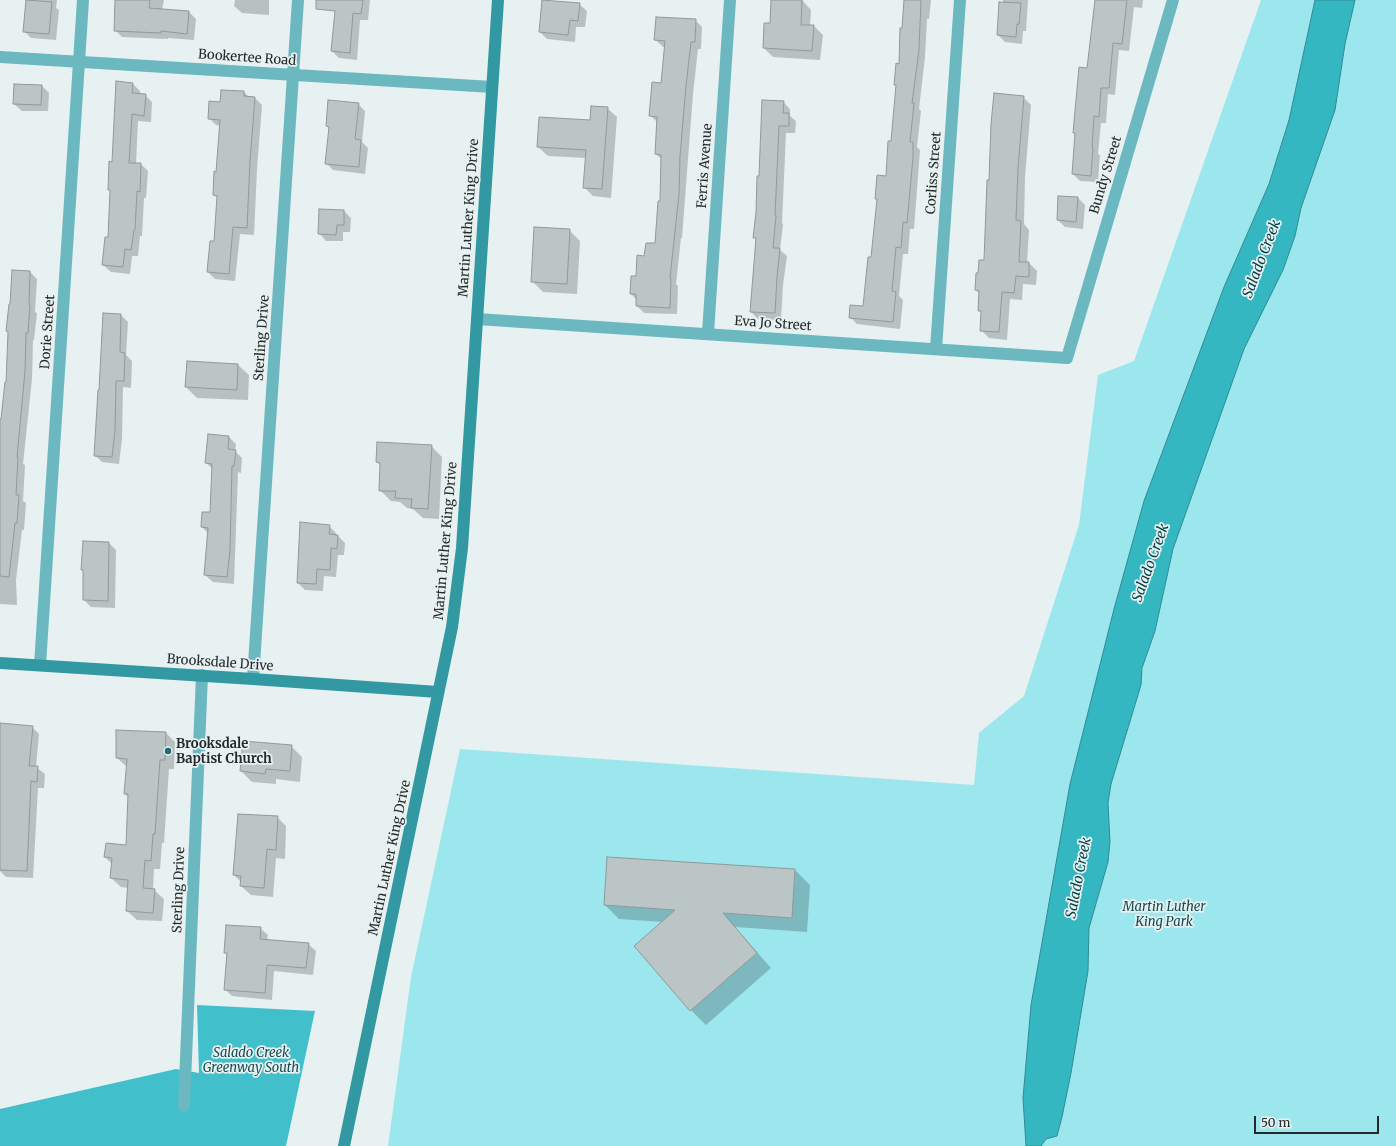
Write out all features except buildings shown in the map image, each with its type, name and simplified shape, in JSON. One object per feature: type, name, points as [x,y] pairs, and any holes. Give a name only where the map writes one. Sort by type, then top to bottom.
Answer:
[{"type":"main road","name":"Martin Luther King Drive","points":[[344,1146],[452,627],[462,548],[498,0]]},
{"type":"main road","name":"Brooksdale Drive","points":[[0,663],[438,692]]},
{"type":"street","name":"Dorie Street","points":[[40,665],[83,0]]},
{"type":"street","name":"Sterling Drive","points":[[253,679],[298,0]]},
{"type":"street","name":"Ferris Avenue","points":[[708,333],[730,0]]},
{"type":"street","name":"Corliss Street","points":[[936,349],[960,0]]},
{"type":"street","name":"Bundy Street","points":[[1066,358],[1173,0]]},
{"type":"street","name":"Bookertee Road","points":[[0,57],[492,87]]},
{"type":"street","name":"Eva Jo Street","points":[[477,319],[708,333],[1066,358]]},
{"type":"street","name":"Sterling Drive","points":[[184,1106],[202,676]]},
{"type":"green space","name":"Martin Luther King Park","points":[[1261,0],[1396,0],[1396,1146],[388,1146],[411,977],[460,749],[974,785],[979,733],[1024,696],[1079,525],[1098,375],[1134,361]]},
{"type":"green space","name":"Salado Creek Greenway South","points":[[197,1005],[315,1011],[286,1146],[0,1146],[0,1109],[176,1069],[199,1073]]},
{"type":"water","name":"Salado Creek","points":[[1315,0],[1355,0],[1345,44],[1335,110],[1301,208],[1295,236],[1283,270],[1244,349],[1173,549],[1155,631],[1142,668],[1141,685],[1111,784],[1108,803],[1110,842],[1108,862],[1089,928],[1088,971],[1062,1117],[1057,1136],[1046,1139],[1041,1146],[1026,1146],[1023,1098],[1031,1005],[1070,784],[1114,609],[1144,501],[1224,287],[1269,184],[1289,120]]},
{"type":"place","name":"Brooksdale Baptist Church","points":[[168,751]]}]
